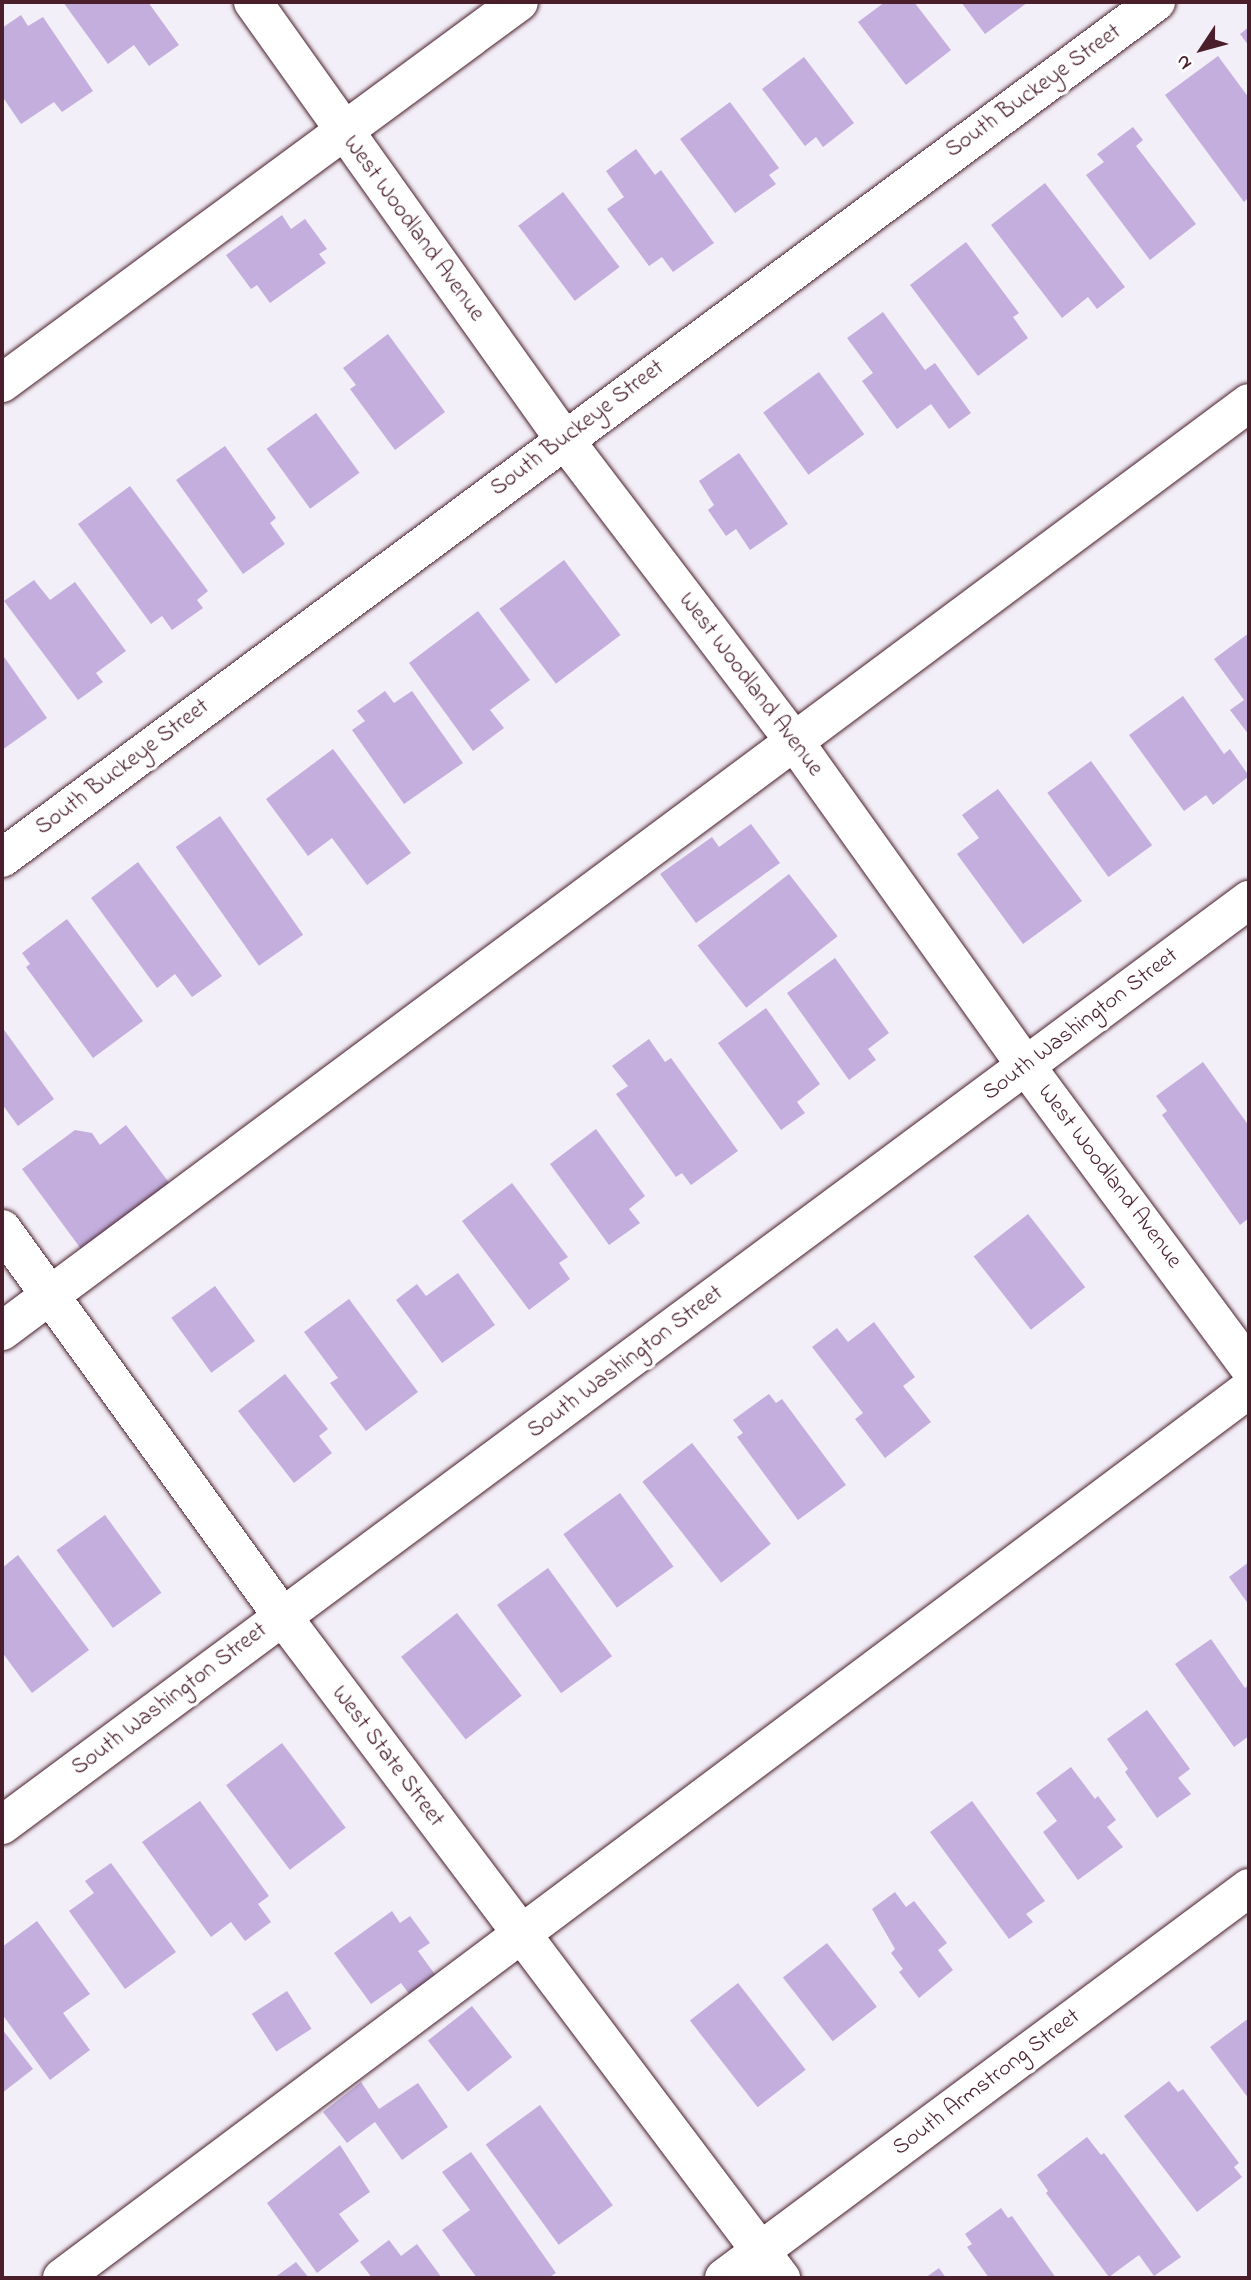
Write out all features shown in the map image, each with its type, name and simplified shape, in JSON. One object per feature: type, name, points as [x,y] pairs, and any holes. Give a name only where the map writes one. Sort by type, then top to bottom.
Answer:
[{"type":"street","name":"West Woodland Avenue","points":[[253,2],[564,439],[794,741],[1026,1066],[1249,1367]]},
{"type":"street","points":[[2,383],[519,2]]},
{"type":"street","name":"South Buckeye Street","points":[[2,858],[1156,2]]},
{"type":"street","points":[[2,1331],[1249,403]]},
{"type":"street","name":"South Washington Street","points":[[2,1825],[1249,900]]},
{"type":"street","name":"West State Street","points":[[2,1229],[283,1617],[771,2265]]},
{"type":"street","points":[[61,2278],[1249,1389]]},
{"type":"street","name":"South Armstrong Street","points":[[724,2278],[771,2265],[1249,1888]]},
{"type":"building","points":[[63,2],[148,2],[179,45],[149,66],[134,45],[108,64]]},
{"type":"building","points":[[885,2],[914,2],[951,50],[906,85],[858,22]]},
{"type":"building","points":[[961,2],[1028,2],[985,34]]},
{"type":"building","points":[[21,15],[28,26],[43,17],[93,91],[62,112],[54,102],[21,124],[2,96],[2,28]]},
{"type":"building","points":[[1249,27],[1249,46],[1240,34]]},
{"type":"building","points":[[1218,56],[1249,98],[1249,197],[1244,202],[1165,95]]},
{"type":"building","points":[[804,57],[854,123],[823,147],[816,137],[805,146],[762,89]]},
{"type":"building","points":[[730,102],[779,168],[769,175],[776,184],[735,213],[680,139]]},
{"type":"building","points":[[1133,127],[1143,140],[1136,146],[1196,224],[1150,260],[1086,175],[1104,162],[1097,154]]},
{"type":"building","points":[[636,149],[655,175],[661,170],[714,243],[673,272],[662,257],[649,266],[607,209],[624,197],[606,171]]},
{"type":"building","points":[[1045,183],[1125,287],[1097,309],[1088,297],[1062,318],[991,225]]},
{"type":"building","points":[[563,192],[620,267],[575,301],[518,226]]},
{"type":"building","points":[[282,215],[291,229],[305,219],[327,249],[319,254],[326,263],[270,303],[257,285],[251,289],[226,255]]},
{"type":"building","points":[[966,242],[1019,313],[1013,317],[1028,338],[978,376],[910,285]]},
{"type":"building","points":[[883,312],[925,370],[935,363],[971,413],[949,429],[931,404],[897,429],[862,381],[873,373],[847,338]]},
{"type":"building","points":[[388,334],[445,412],[395,450],[350,389],[356,385],[343,368]]},
{"type":"building","points":[[819,372],[864,434],[808,475],[763,413]]},
{"type":"building","points":[[316,413],[359,473],[310,509],[267,449]]},
{"type":"building","points":[[225,446],[276,518],[270,523],[285,544],[243,574],[176,480]]},
{"type":"building","points":[[739,453],[788,524],[750,550],[736,529],[726,536],[708,510],[714,505],[699,481]]},
{"type":"building","points":[[130,486],[208,591],[197,600],[203,608],[172,630],[162,616],[151,624],[78,524]]},
{"type":"building","points":[[564,560],[621,635],[556,684],[499,609]]},
{"type":"building","points":[[34,580],[50,600],[75,582],[126,651],[96,673],[103,682],[78,700],[4,601]]},
{"type":"building","points":[[478,611],[530,680],[490,710],[504,728],[473,751],[409,663]]},
{"type":"building","points":[[1249,633],[1249,735],[1230,710],[1244,700],[1214,659]]},
{"type":"building","points":[[2,654],[47,718],[2,750]]},
{"type":"building","points":[[385,691],[394,703],[412,691],[463,763],[404,804],[352,730],[365,721],[357,711]]},
{"type":"building","points":[[1183,696],[1224,754],[1230,749],[1249,776],[1213,805],[1206,795],[1184,811],[1129,735]]},
{"type":"building","points":[[333,749],[411,853],[367,885],[332,838],[308,856],[266,799]]},
{"type":"building","points":[[1091,761],[1152,845],[1108,877],[1047,793]]},
{"type":"building","points":[[998,789],[1082,901],[1023,944],[957,854],[979,838],[962,815]]},
{"type":"building","points":[[220,816],[303,935],[259,966],[176,847]]},
{"type":"building","points":[[751,824],[780,863],[696,923],[660,874],[712,837],[719,847]]},
{"type":"building","points":[[138,862],[222,976],[192,997],[175,974],[157,988],[91,898]]},
{"type":"building","points":[[789,874],[838,936],[746,1008],[698,945]]},
{"type":"building","points":[[67,919],[143,1021],[93,1058],[26,967],[30,964],[22,953]]},
{"type":"building","points":[[835,958],[889,1033],[868,1049],[876,1060],[849,1080],[787,993]]},
{"type":"building","points":[[766,1008],[820,1084],[797,1102],[805,1113],[781,1130],[718,1043]]},
{"type":"building","points":[[2,1027],[54,1099],[18,1126],[2,1104]]},
{"type":"building","points":[[649,1039],[665,1062],[671,1058],[738,1151],[691,1185],[682,1173],[676,1177],[616,1094],[628,1086],[612,1066]]},
{"type":"building","points":[[1203,1062],[1249,1126],[1249,1218],[1240,1225],[1162,1115],[1167,1111],[1156,1096]]},
{"type":"building","points":[[126,1125],[173,1188],[84,1253],[22,1169],[75,1130],[92,1133],[100,1145]]},
{"type":"building","points":[[596,1129],[645,1196],[629,1209],[640,1223],[609,1245],[550,1164]]},
{"type":"building","points":[[512,1183],[568,1257],[559,1263],[570,1279],[529,1310],[462,1221]]},
{"type":"building","points":[[1028,1214],[1085,1287],[1031,1330],[974,1256]]},
{"type":"building","points":[[458,1273],[495,1325],[442,1363],[396,1300],[417,1284],[426,1296]]},
{"type":"building","points":[[215,1286],[255,1341],[211,1373],[171,1318]]},
{"type":"building","points":[[349,1299],[418,1392],[366,1431],[330,1383],[338,1378],[304,1332]]},
{"type":"building","points":[[874,1322],[915,1377],[903,1386],[931,1422],[885,1458],[855,1419],[863,1413],[812,1347],[837,1328],[848,1342]]},
{"type":"building","points":[[285,1374],[328,1429],[319,1436],[332,1453],[294,1483],[238,1411]]},
{"type":"building","points":[[769,1394],[776,1403],[782,1399],[846,1485],[798,1520],[737,1437],[743,1433],[733,1420]]},
{"type":"building","points":[[692,1443],[771,1544],[721,1583],[642,1482]]},
{"type":"building","points":[[620,1493],[673,1567],[617,1608],[563,1534]]},
{"type":"building","points":[[105,1515],[161,1593],[113,1628],[56,1550]]},
{"type":"building","points":[[18,1555],[89,1650],[32,1693],[2,1652],[2,1568]]},
{"type":"building","points":[[1249,1562],[1249,1605],[1229,1577]]},
{"type":"building","points":[[548,1568],[612,1656],[561,1693],[497,1605]]},
{"type":"building","points":[[457,1613],[522,1696],[466,1739],[401,1657]]},
{"type":"building","points":[[1211,1639],[1245,1688],[1249,1685],[1249,1736],[1234,1747],[1175,1664]]},
{"type":"building","points":[[1147,1710],[1190,1769],[1178,1778],[1191,1794],[1157,1818],[1125,1772],[1128,1769],[1107,1739]]},
{"type":"building","points":[[282,1743],[346,1828],[290,1870],[226,1785]]},
{"type":"building","points":[[1071,1767],[1095,1799],[1098,1796],[1116,1820],[1107,1827],[1123,1847],[1078,1880],[1043,1832],[1057,1821],[1036,1793]]},
{"type":"building","points":[[200,1801],[269,1896],[258,1904],[271,1922],[245,1941],[231,1922],[211,1937],[142,1842]]},
{"type":"building","points":[[972,1801],[1045,1901],[1026,1914],[1033,1922],[1009,1939],[930,1832]]},
{"type":"building","points":[[111,1863],[176,1952],[125,1989],[69,1911],[94,1893],[85,1881]]},
{"type":"building","points":[[895,1892],[906,1907],[914,1901],[947,1943],[938,1950],[953,1970],[919,1998],[899,1972],[903,1969],[891,1953],[895,1949],[872,1909]]},
{"type":"building","points":[[392,1911],[400,1923],[410,1916],[430,1943],[418,1951],[439,1980],[413,1999],[401,1983],[371,2004],[334,1953]]},
{"type":"building","points":[[37,1921],[90,1994],[63,2013],[90,2050],[50,2080],[2,2014],[2,1947]]},
{"type":"building","points":[[827,1943],[877,2007],[833,2041],[783,1977]]},
{"type":"building","points":[[738,1983],[806,2070],[758,2107],[690,2021]]},
{"type":"building","points":[[287,1991],[312,2029],[276,2052],[252,2014]]},
{"type":"building","points":[[472,2006],[512,2057],[468,2092],[428,2040]]},
{"type":"building","points":[[1249,2018],[1249,2099],[1210,2047]]},
{"type":"building","points":[[2,2029],[33,2069],[2,2093]]},
{"type":"building","points":[[1169,2081],[1178,2092],[1183,2089],[1239,2163],[1234,2167],[1242,2177],[1197,2212],[1124,2116]]},
{"type":"building","points":[[361,2082],[379,2109],[418,2083],[448,2127],[402,2160],[375,2122],[347,2143],[323,2112]]},
{"type":"building","points":[[540,2105],[613,2205],[559,2245],[486,2144]]},
{"type":"building","points":[[1087,2137],[1101,2155],[1104,2153],[1181,2257],[1154,2276],[1139,2255],[1109,2277],[1046,2193],[1048,2191],[1037,2175]]},
{"type":"building","points":[[340,2145],[370,2192],[339,2214],[359,2241],[317,2273],[267,2203]]},
{"type":"building","points":[[471,2152],[556,2273],[548,2278],[477,2278],[442,2230],[470,2210],[442,2172]]},
{"type":"building","points":[[1001,2208],[1008,2218],[1012,2216],[1056,2278],[989,2278],[967,2247],[972,2244],[965,2234]]},
{"type":"building","points":[[389,2240],[401,2256],[417,2244],[442,2278],[372,2278],[360,2262]]},
{"type":"building","points":[[296,2262],[309,2278],[274,2278]]},
{"type":"building","points":[[939,2268],[946,2278],[925,2278]]}]
